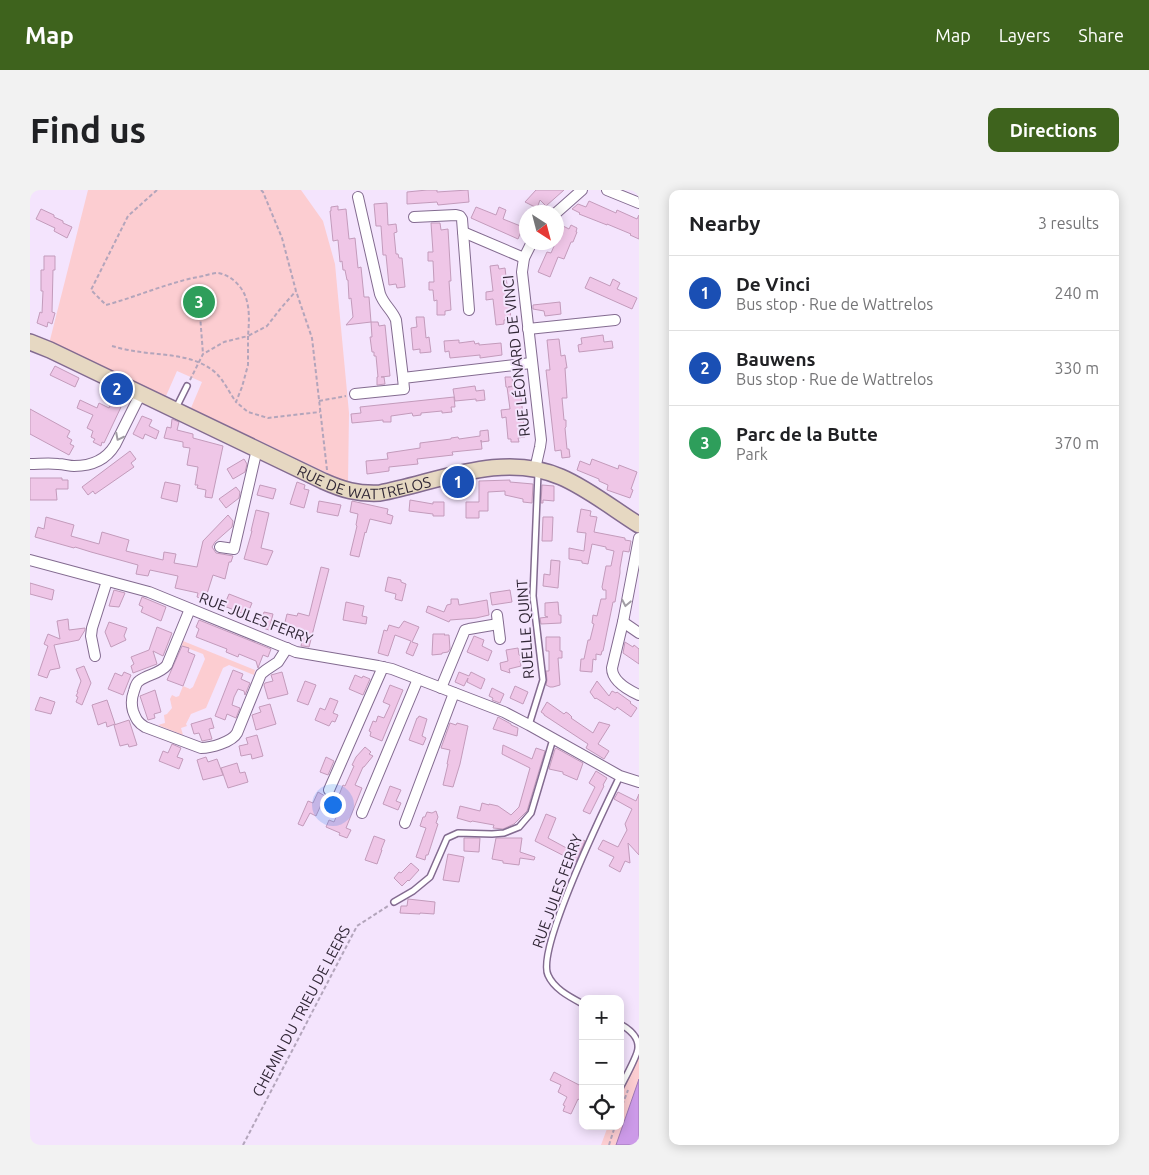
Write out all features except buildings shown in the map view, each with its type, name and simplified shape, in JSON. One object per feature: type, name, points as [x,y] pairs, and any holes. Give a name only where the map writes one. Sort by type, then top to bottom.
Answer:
[{"type":"street","points":[[564,206],[582,190]]},
{"type":"street","points":[[606,190],[639,203]]},
{"type":"street","points":[[355,394],[404,389],[396,320],[384,304],[380,294],[358,197]]},
{"type":"street","points":[[414,217],[456,215],[462,219],[469,310]]},
{"type":"street","points":[[463,232],[524,258]]},
{"type":"street","name":"RUE LÉONARD DE VINCI","points":[[528,250],[524,258],[522,272],[540,440],[537,469]]},
{"type":"street","points":[[528,329],[615,320]]},
{"type":"street","name":"RUE DE WATTRELOS","points":[[30,342],[347,491],[363,494],[388,492],[487,468],[516,467],[537,469],[555,474],[569,481],[639,525]]},
{"type":"street","points":[[403,378],[531,363]]},
{"type":"street","points":[[30,464],[81,466],[105,457],[115,445],[141,393]]},
{"type":"street","points":[[220,547],[234,549],[257,449]]},
{"type":"street","points":[[639,538],[612,668],[614,678],[639,695]]},
{"type":"street","name":"RUE JULES FERRY","points":[[30,560],[148,592],[301,653],[383,667],[418,679],[504,712],[620,776],[639,782]]},
{"type":"street","points":[[95,656],[92,628],[107,581]]},
{"type":"street","points":[[190,609],[167,665],[136,684],[132,695],[132,705],[136,719],[145,727],[201,748],[207,748],[230,740],[238,733],[261,674],[278,662],[287,648]]},
{"type":"street","points":[[441,688],[465,630],[497,619],[500,639]]},
{"type":"street","points":[[622,622],[639,633]]},
{"type":"street","points":[[329,790],[383,667]]},
{"type":"street","points":[[362,813],[418,679]]},
{"type":"street","points":[[405,823],[454,693]]},
{"type":"lane","points":[[176,410],[187,386]]},
{"type":"lane","name":"RUELLE QUINT","points":[[529,725],[544,680],[533,596],[537,469]]},
{"type":"lane","points":[[394,902],[413,891],[430,877],[448,838],[458,833],[504,833],[520,827],[531,813],[553,738]]},
{"type":"lane","name":"RUE JULES FERRY","points":[[579,1002],[556,987],[547,974],[548,955],[556,927],[580,862],[620,776]]},
{"type":"lane","points":[[621,1085],[639,1049],[636,1037],[624,1026]]},
{"type":"path","points":[[157,190],[128,216],[91,290],[106,305],[189,278],[217,273],[229,277],[240,286],[246,298],[249,317],[248,365],[236,402]]},
{"type":"path","points":[[261,190],[282,238],[296,290],[312,338],[327,473],[323,481]]},
{"type":"path","points":[[202,354],[224,342],[248,336],[267,326],[296,290]]},
{"type":"path","points":[[187,386],[202,354],[200,315]]},
{"type":"path","points":[[112,346],[134,351],[178,356],[198,362],[217,374],[236,402],[248,412],[268,418],[320,412]]},
{"type":"path","points":[[318,401],[355,394]]},
{"type":"path","name":"CHEMIN DU TRIEU DE LEERS","points":[[243,1145],[357,926],[394,902]]},
{"type":"path","points":[[609,1145],[614,1130]]},
{"type":"shaded area","points":[[88,190],[301,190],[323,221],[335,264],[349,413],[348,483],[191,408],[202,382],[177,371],[166,396],[56,347],[50,340]]},
{"type":"shaded area","points":[[183,641],[255,670],[254,675],[229,665],[223,668],[206,708],[191,714],[186,724],[187,726],[181,728],[183,735],[158,725],[165,723],[164,715],[172,708],[170,699],[172,695],[179,696],[183,686],[190,689],[193,687],[205,659],[203,654],[182,646]]},
{"type":"shaded area","points":[[639,1040],[639,1079],[624,1122],[624,1088],[634,1064],[635,1045]]},
{"type":"shaded area","points":[[639,1079],[638,1145],[616,1145],[621,1130],[624,1130],[624,1122]]},
{"type":"shaded area","points":[[607,1130],[621,1130],[616,1145],[601,1145]]},
{"type":"place","name":"Parc de la Butte","points":[[199,302]]},
{"type":"place","name":"Bauwens","points":[[117,389]]},
{"type":"place","name":"De Vinci","points":[[458,482]]}]
